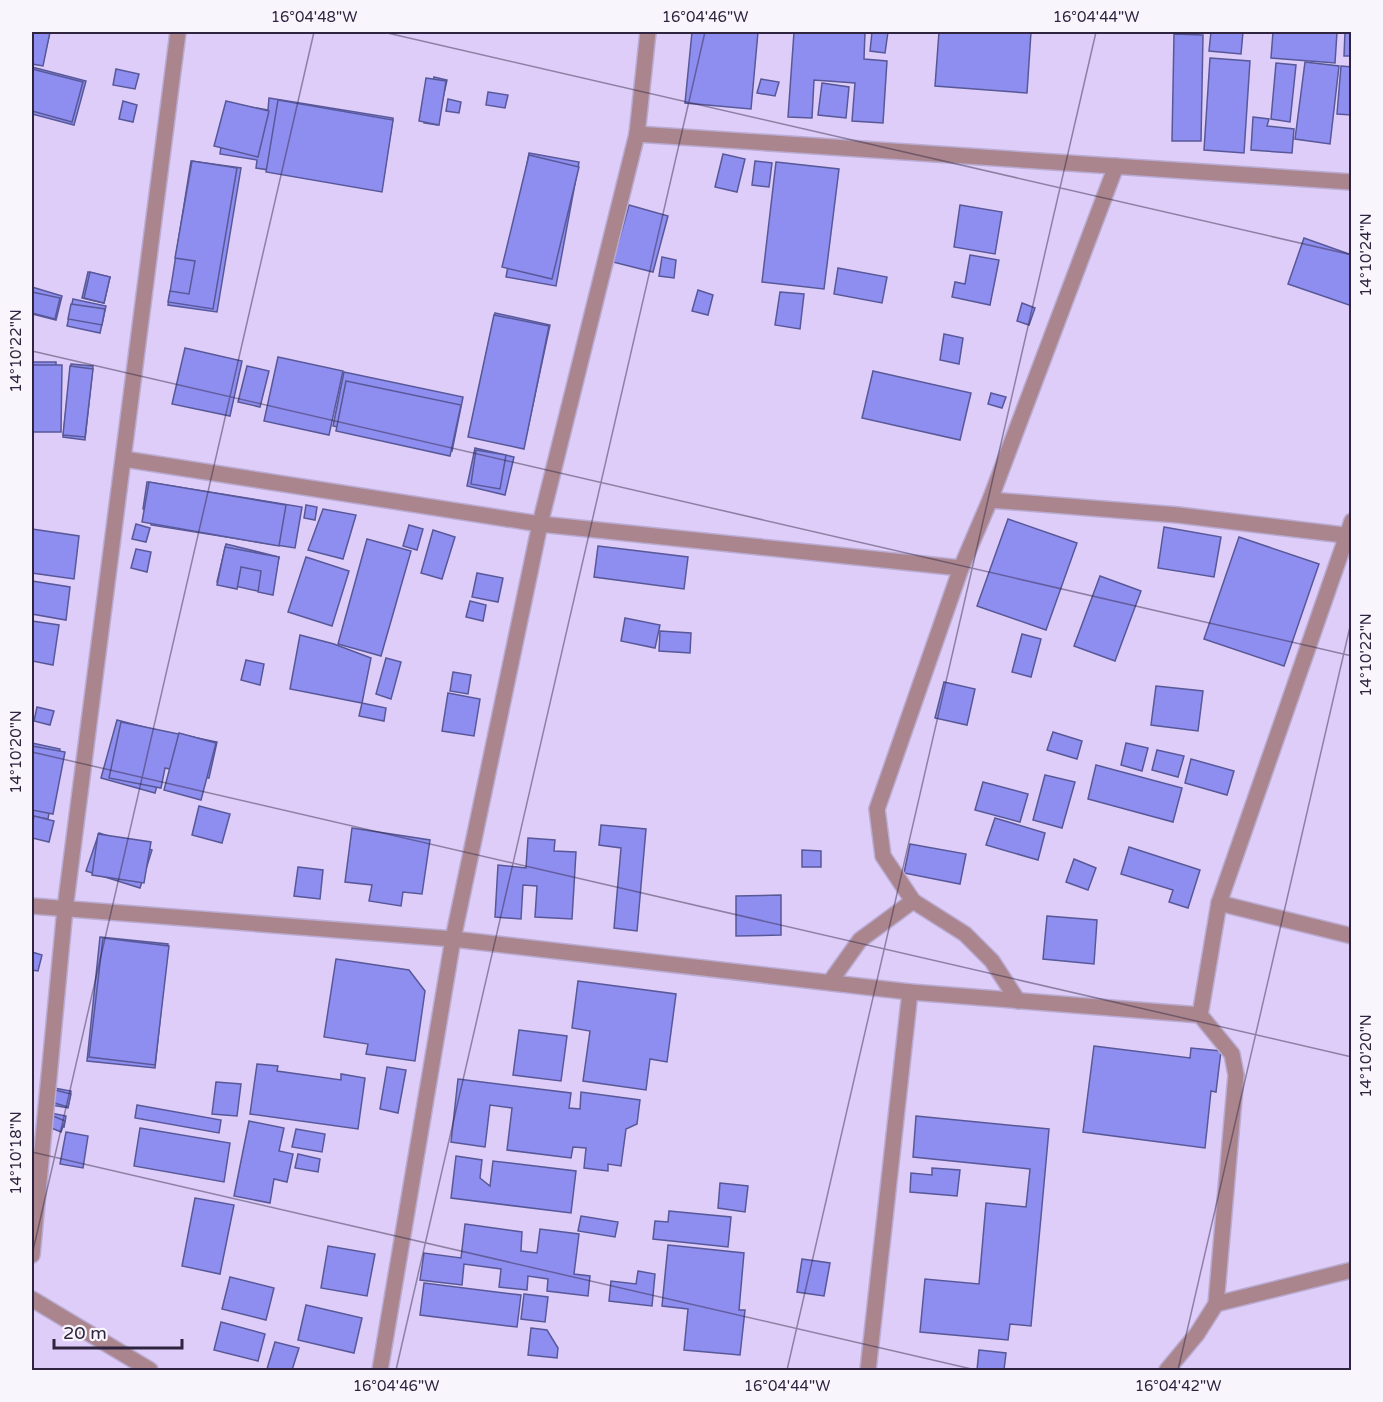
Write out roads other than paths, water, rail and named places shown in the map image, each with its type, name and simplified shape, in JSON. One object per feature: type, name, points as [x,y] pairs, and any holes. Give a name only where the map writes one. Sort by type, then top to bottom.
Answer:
[{"type":"street","points":[[32,1255],[65,909],[178,32]]},
{"type":"street","points":[[380,1371],[453,939],[540,524],[637,134],[648,32]]},
{"type":"street","points":[[637,134],[1352,182]]},
{"type":"street","points":[[1018,1000],[992,961],[965,934],[913,901],[883,856],[877,809],[961,568],[990,500],[1116,166]]},
{"type":"street","points":[[124,459],[540,524],[961,568]]},
{"type":"street","points":[[990,500],[1350,530],[1219,903],[1200,1015]]},
{"type":"street","points":[[830,982],[860,940],[913,901]]},
{"type":"street","points":[[1219,903],[1352,936]]},
{"type":"street","points":[[32,906],[453,939],[910,992],[1200,1015],[1232,1054],[1236,1076],[1216,1304],[1197,1334],[1167,1371]]},
{"type":"street","points":[[868,1371],[910,992]]},
{"type":"street","points":[[1216,1304],[1352,1270]]},
{"type":"street","points":[[32,1299],[150,1371]]}]
